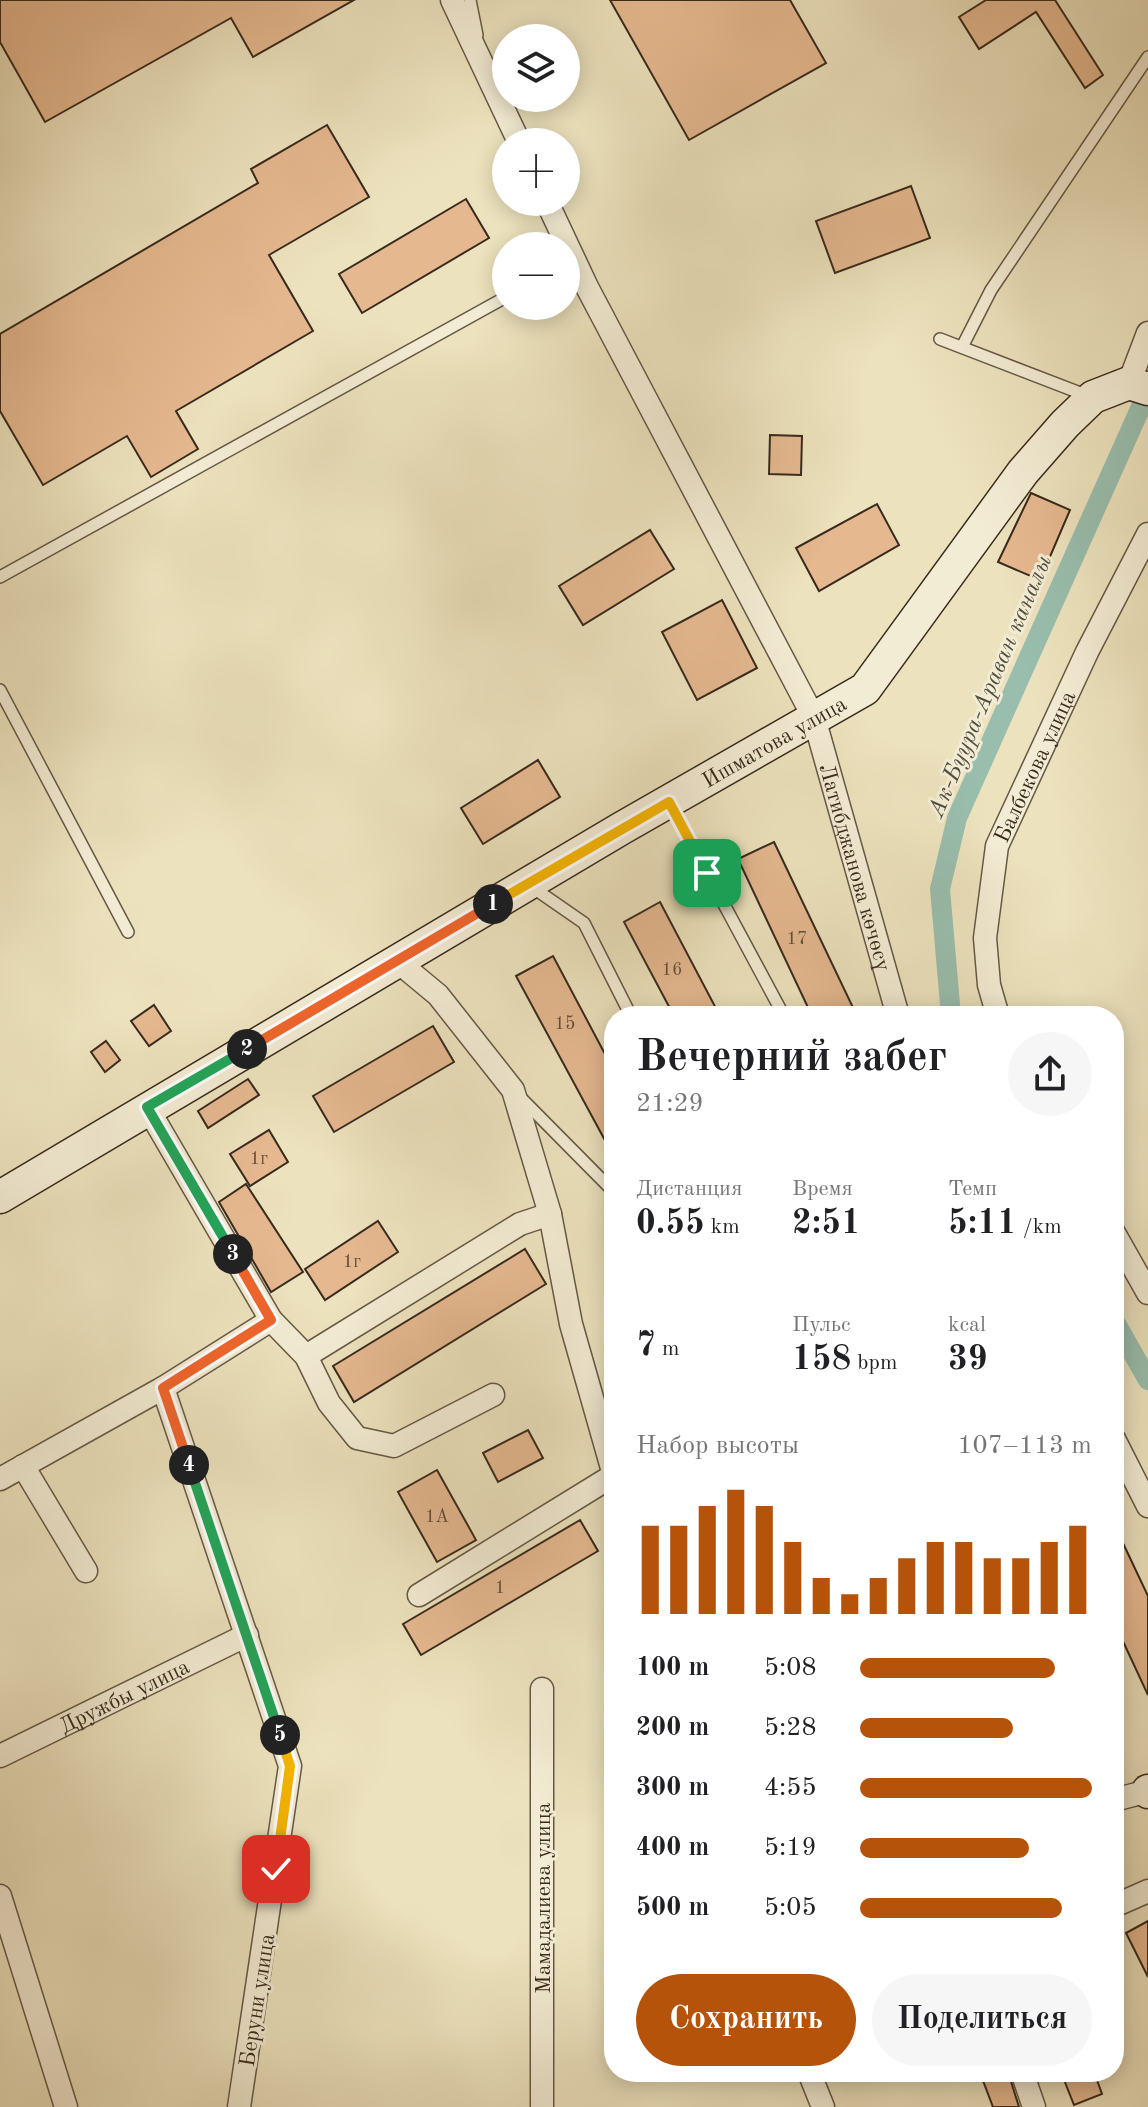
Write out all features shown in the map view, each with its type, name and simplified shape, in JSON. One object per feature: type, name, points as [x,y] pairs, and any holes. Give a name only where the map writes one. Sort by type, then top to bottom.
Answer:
[{"type":"main road","name":"Ишматова улица","points":[[0,1197],[147,1107],[865,689],[1023,472],[1093,397],[1139,386]]},
{"type":"street","points":[[452,0],[513,128]]},
{"type":"street","name":"Латибджанова көчөсү","points":[[580,280],[814,718],[895,1006]]},
{"type":"street","points":[[1139,386],[1148,333]]},
{"type":"street","name":"Балбекова улица","points":[[995,1006],[989,985],[985,938],[997,846],[1087,652],[1148,534]]},
{"type":"street","points":[[397,961],[438,995],[513,1090],[550,1214],[571,1324],[604,1440]]},
{"type":"street","points":[[147,1107],[271,1320],[306,1356],[329,1403],[357,1438],[394,1446],[493,1395]]},
{"type":"street","points":[[306,1356],[520,1224],[550,1214]]},
{"type":"street","points":[[1124,1251],[1148,1293]]},
{"type":"street","points":[[0,1479],[163,1388],[271,1320]]},
{"type":"street","name":"Беруни улица","points":[[163,1388],[290,1766],[239,2107]]},
{"type":"street","points":[[1124,1459],[1148,1506]]},
{"type":"street","points":[[23,1466],[86,1571]]},
{"type":"street","points":[[419,1595],[604,1481]]},
{"type":"street","name":"Дружбы улица","points":[[0,1756],[247,1635]]},
{"type":"street","name":"Мамадалиева улица","points":[[542,1689],[542,2107]]},
{"type":"street","points":[[1124,1797],[1148,1791]]},
{"type":"street","points":[[1124,1902],[1148,1891]]},
{"type":"street","points":[[0,1896],[66,2107]]},
{"type":"street","points":[[813,2082],[823,2107]]},
{"type":"street","points":[[1025,2082],[1034,2107]]},
{"type":"lane","points":[[470,0],[484,66]]},
{"type":"lane","points":[[962,347],[991,290],[1148,57]]},
{"type":"lane","points":[[0,577],[492,305]]},
{"type":"lane","points":[[940,339],[1093,397]]},
{"type":"lane","points":[[0,690],[128,932]]},
{"type":"lane","points":[[669,802],[779,1006]]},
{"type":"lane","points":[[527,884],[584,923],[626,1006]]},
{"type":"lane","points":[[513,1090],[604,1182]]},
{"type":"building","points":[[0,0],[354,0],[253,57],[231,18],[45,122],[0,42]]},
{"type":"building","points":[[610,0],[790,0],[826,63],[689,140]]},
{"type":"building","points":[[986,0],[1055,0],[1103,75],[1085,88],[1036,12],[979,49],[959,17]]},
{"type":"building","points":[[327,125],[369,197],[269,255],[313,331],[176,411],[198,449],[151,477],[127,436],[43,485],[0,411],[0,334],[258,183],[251,169]]},
{"type":"building","points":[[911,186],[930,238],[835,273],[816,221]]},
{"type":"building","points":[[466,199],[489,238],[362,313],[339,274]]},
{"type":"building","points":[[770,435],[802,436],[801,475],[769,474]]},
{"type":"building","points":[[1031,493],[1070,510],[1040,580],[998,562]]},
{"type":"building","points":[[877,504],[899,545],[819,591],[796,548]]},
{"type":"building","points":[[650,530],[674,569],[583,625],[559,586]]},
{"type":"building","points":[[722,600],[757,668],[697,700],[662,632]]},
{"type":"building","points":[[538,760],[560,797],[483,844],[461,808]]},
{"type":"building","points":[[774,842],[852,1006],[807,1006],[738,859]]},
{"type":"building","points":[[660,902],[715,1006],[669,1006],[624,922]]},
{"type":"building","points":[[553,956],[604,1052],[604,1139],[516,976]]},
{"type":"building","points":[[154,1005],[171,1031],[149,1046],[131,1021]]},
{"type":"building","points":[[433,1026],[454,1062],[334,1132],[313,1096]]},
{"type":"building","points":[[106,1041],[120,1060],[105,1072],[91,1052]]},
{"type":"building","points":[[248,1079],[259,1095],[208,1128],[198,1111]]},
{"type":"building","points":[[269,1130],[288,1162],[250,1186],[230,1154]]},
{"type":"building","points":[[246,1184],[303,1272],[271,1292],[219,1202]]},
{"type":"building","points":[[378,1221],[398,1252],[325,1300],[305,1269]]},
{"type":"building","points":[[525,1249],[546,1284],[354,1402],[333,1366]]},
{"type":"building","points":[[528,1430],[543,1458],[498,1482],[483,1453]]},
{"type":"building","points":[[437,1470],[476,1540],[437,1562],[398,1492]]},
{"type":"building","points":[[580,1520],[598,1551],[421,1655],[403,1624]]},
{"type":"building","points":[[1124,1545],[1148,1596],[1148,1695],[1124,1643]]},
{"type":"building","points":[[1148,1921],[1148,1977],[1126,1933]]},
{"type":"building","points":[[984,2082],[1011,2082],[1019,2107],[993,2107]]},
{"type":"building","points":[[1065,2082],[1098,2082],[1102,2094],[1074,2105]]},
{"type":"waterway","name":"Ак-Буура-Араван каналы","points":[[950,1006],[940,889],[957,818],[1148,391]]},
{"type":"waterway","name":"Ак-Буура-Араван каналы","points":[[1124,1338],[1148,1380]]},
{"type":"route","points":[[276,1869],[290,1766],[163,1388],[271,1320],[147,1107],[669,802],[707,873]]}]
